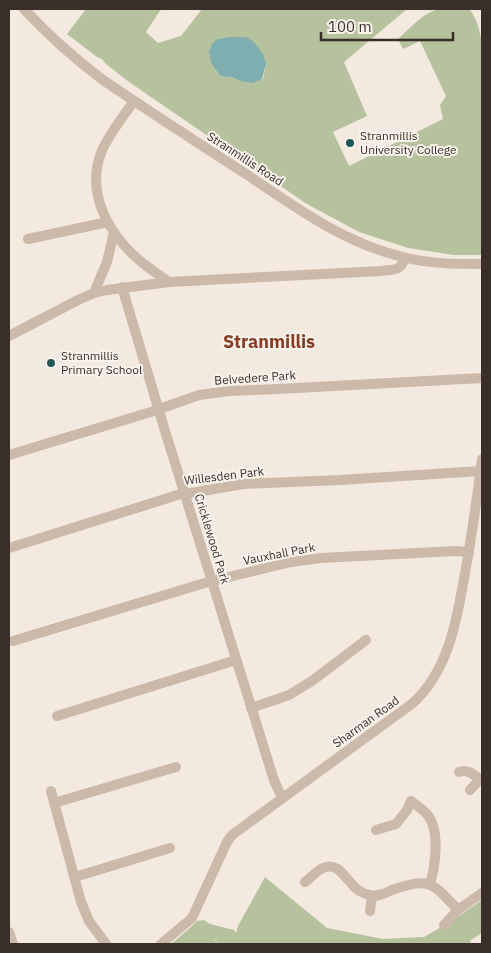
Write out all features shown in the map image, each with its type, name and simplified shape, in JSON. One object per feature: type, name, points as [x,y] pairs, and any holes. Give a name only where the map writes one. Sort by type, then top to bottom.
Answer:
[{"type":"street","name":"Stranmillis Road","points":[[24,9],[82,64],[134,101],[344,236],[375,249],[405,258],[451,264],[482,264]]},
{"type":"street","points":[[134,101],[102,151],[98,162],[96,193],[108,222],[123,244],[138,259],[169,282]]},
{"type":"street","points":[[28,239],[108,222]]},
{"type":"street","points":[[94,293],[110,252],[114,232]]},
{"type":"street","points":[[9,336],[94,293],[122,287],[169,282],[381,271],[402,266],[405,258]]},
{"type":"street","name":"Cricklewood Park","points":[[122,287],[251,708],[274,780],[282,798]]},
{"type":"street","name":"Belvedere Park","points":[[9,455],[199,395],[229,391],[482,378]]},
{"type":"street","name":"Sharman Road","points":[[161,944],[192,918],[232,835],[395,717],[424,693],[440,666],[456,620],[479,503],[482,460]]},
{"type":"street","name":"Willesden Park","points":[[9,548],[184,493],[243,484],[480,472]]},
{"type":"street","name":"Vauxhall Park","points":[[13,641],[212,581],[303,560],[455,551],[469,552]]},
{"type":"street","points":[[251,708],[289,695],[312,681],[366,640]]},
{"type":"street","points":[[57,716],[236,660]]},
{"type":"street","points":[[54,803],[176,767]]},
{"type":"street","points":[[459,772],[468,771],[481,780],[470,790]]},
{"type":"street","points":[[51,791],[81,902],[89,921],[106,944]]},
{"type":"street","points":[[376,830],[396,824],[407,810],[411,801],[425,811],[433,826],[434,836],[435,863],[430,884]]},
{"type":"street","points":[[75,877],[170,848]]},
{"type":"street","points":[[305,882],[323,868],[334,867],[342,872],[357,890],[372,896],[377,896],[413,883],[430,884],[440,891],[458,910]]},
{"type":"street","points":[[444,925],[458,910],[482,893]]},
{"type":"street","points":[[370,911],[372,896]]},
{"type":"street","points":[[9,932],[13,944]]},
{"type":"green space","name":"Stranmillis University College","points":[[86,9],[161,9],[146,32],[158,43],[181,36],[202,9],[407,9],[344,62],[367,116],[333,132],[349,166],[443,119],[440,105],[446,96],[420,41],[403,49],[398,39],[434,10],[469,9],[476,21],[482,43],[482,255],[454,255],[408,248],[359,232],[307,204],[129,82],[102,59],[67,34]],"holes":[[[266,64],[263,79],[241,81],[231,77]]]},
{"type":"green space","points":[[265,877],[327,928],[383,939],[424,937],[482,900],[482,933],[471,940],[470,944],[171,944],[197,921],[204,920],[210,924],[234,930],[236,933]]},
{"type":"water","points":[[246,37],[254,42],[263,54],[266,64],[262,79],[252,83],[221,76],[211,63],[209,52],[212,44],[217,39]]},
{"type":"place","name":"Stranmillis University College","points":[[350,143]]},
{"type":"place","name":"Stranmillis Primary School","points":[[51,363]]},
{"type":"district","name":"Stranmillis","points":[[269,342]]}]
